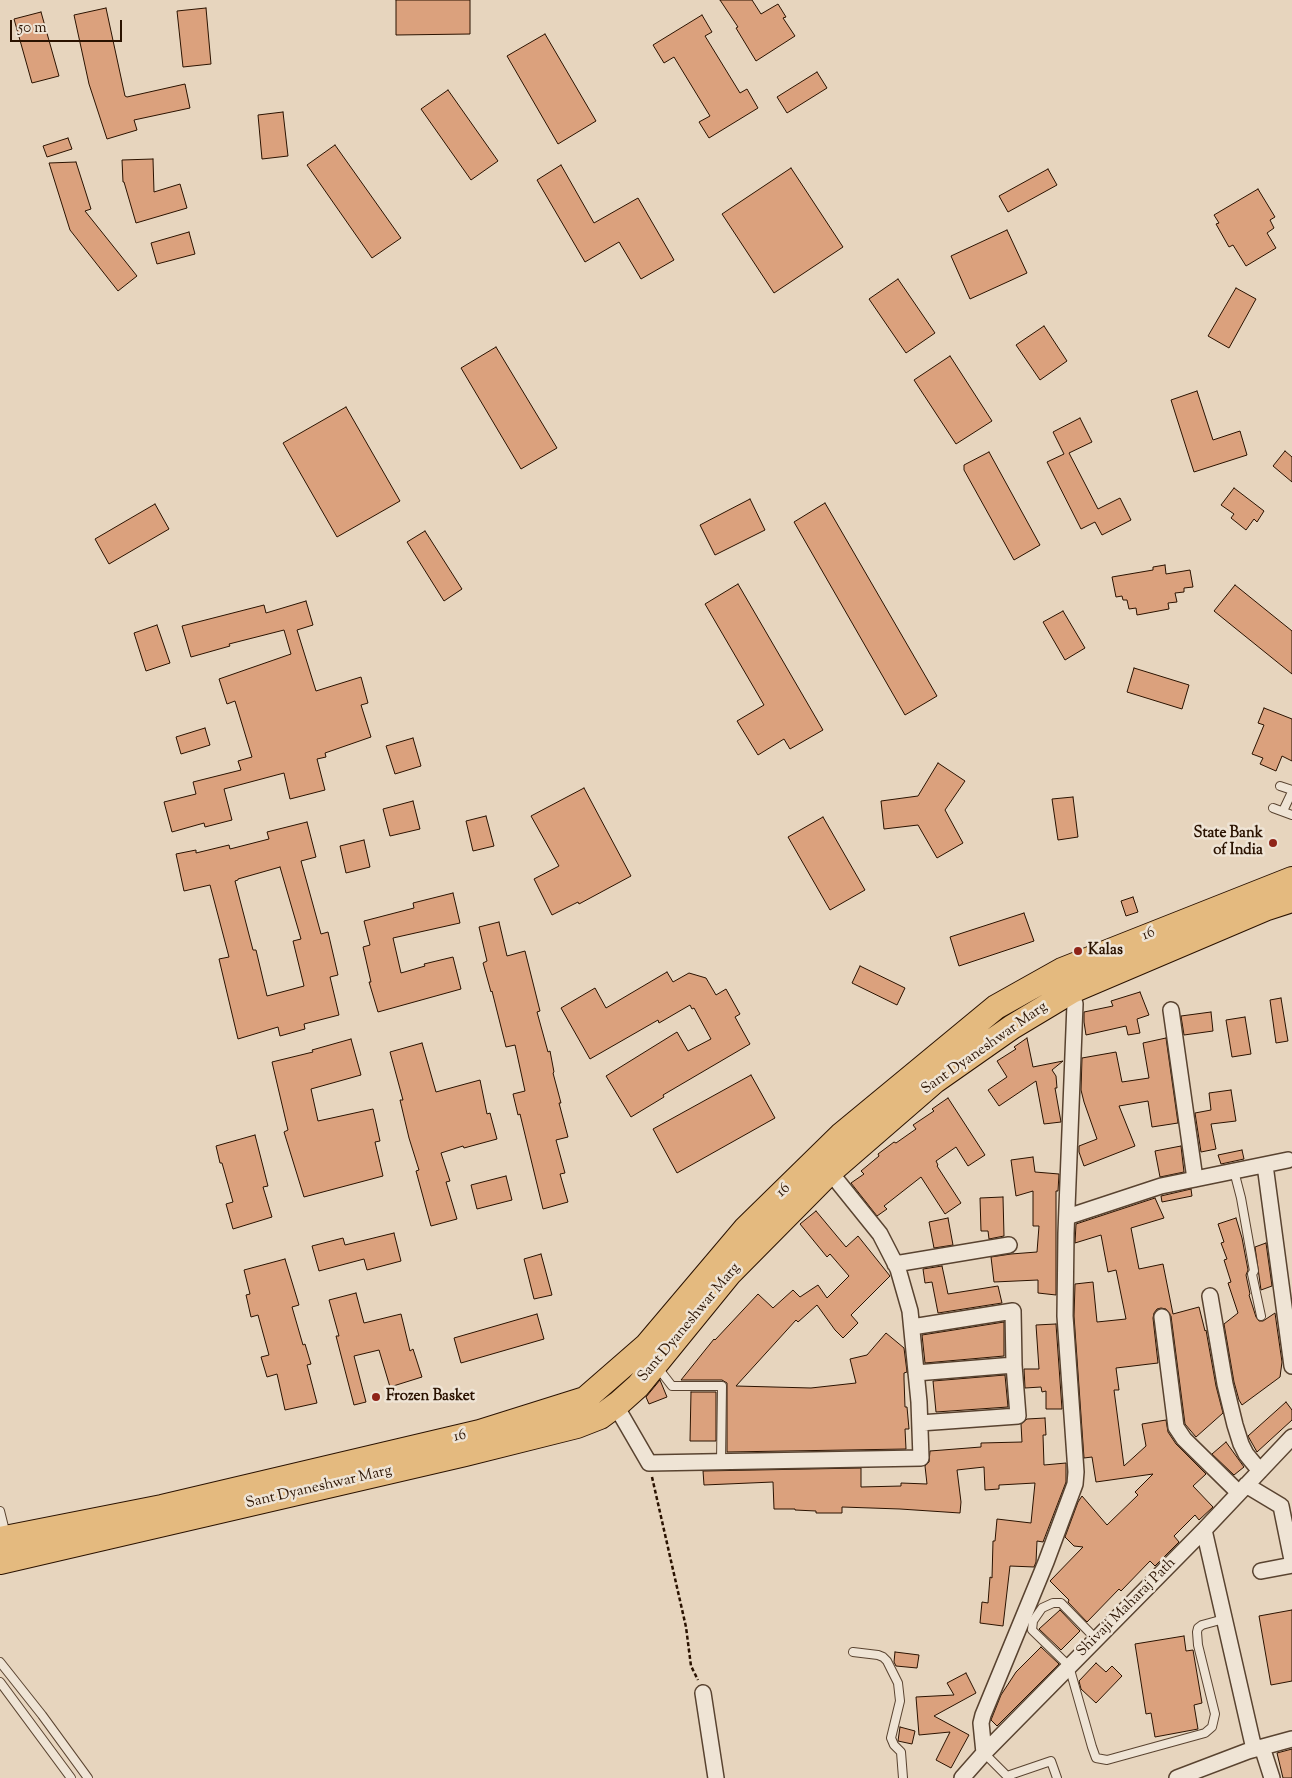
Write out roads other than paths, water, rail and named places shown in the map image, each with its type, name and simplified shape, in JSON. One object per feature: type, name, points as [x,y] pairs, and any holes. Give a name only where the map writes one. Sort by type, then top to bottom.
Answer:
[{"type":"main road","name":"16","points":[[600,1407],[647,1345],[746,1228],[841,1135],[996,1007],[1062,970],[1292,879]]},
{"type":"main road","name":"Sant Dyaneshwar Marg","points":[[0,1562],[165,1516],[284,1487],[577,1426],[600,1407],[638,1386],[730,1273],[830,1172],[935,1081],[1012,1027],[1072,991],[1267,908],[1292,900]]},
{"type":"main road","name":"Sant Dyaneshwar Marg","points":[[3,1538],[165,1516]]},
{"type":"street","points":[[984,1753],[982,1715],[1046,1562],[1075,1484],[1076,1472],[1065,1316],[1075,1004],[1072,991],[1062,970]]},
{"type":"street","points":[[1171,1010],[1195,1179]]},
{"type":"street","points":[[1067,1217],[1161,1186],[1288,1160]]},
{"type":"street","points":[[1266,1165],[1292,1366]]},
{"type":"street","points":[[600,1407],[649,1463],[921,1458],[920,1423],[910,1311],[895,1264],[880,1234],[830,1172]]},
{"type":"street","points":[[895,1264],[1009,1245]]},
{"type":"street","points":[[1210,1296],[1225,1384],[1235,1425],[1246,1454],[1260,1471]]},
{"type":"street","points":[[912,1327],[1013,1311],[1014,1365],[1018,1416],[920,1423]]},
{"type":"street","points":[[1162,1317],[1176,1427],[1184,1439],[1242,1489],[1281,1506],[1292,1560]]},
{"type":"street","points":[[916,1373],[1014,1365]]},
{"type":"street","name":"Shivaji Maharaj Path","points":[[962,1778],[984,1753],[1204,1530],[1292,1437]]},
{"type":"street","points":[[1204,1530],[1224,1619],[1258,1748],[1272,1778]]},
{"type":"street","points":[[1261,1571],[1292,1565]]},
{"type":"street","points":[[703,1693],[716,1778]]},
{"type":"street","points":[[1177,1778],[1258,1748],[1292,1738]]},
{"type":"lane","points":[[1280,786],[1292,791],[1283,811]]},
{"type":"lane","points":[[1273,808],[1292,815]]},
{"type":"lane","points":[[1234,1171],[1242,1198],[1254,1271],[1252,1274],[1261,1316]]},
{"type":"lane","points":[[655,1364],[672,1386],[722,1386],[721,1462]]},
{"type":"lane","points":[[0,1511],[3,1538]]},
{"type":"lane","points":[[1096,1639],[1061,1603],[1053,1603],[1042,1608],[1033,1621],[1032,1630],[1069,1666],[1096,1758],[1106,1760],[1205,1734],[1212,1726],[1215,1714],[1198,1645],[1197,1632],[1198,1628],[1202,1625],[1224,1619]]},
{"type":"lane","points":[[853,1652],[883,1657],[898,1683],[900,1701],[891,1738],[894,1745],[901,1752],[903,1778]]},
{"type":"lane","points":[[0,1662],[88,1778]]},
{"type":"lane","points":[[0,1682],[71,1778]]},
{"type":"lane","points":[[984,1753],[1007,1776],[1051,1761],[1057,1778]]},
{"type":"place","name":"State Bank of India","points":[[1273,843]]},
{"type":"place","name":"Kalas","points":[[1078,951]]},
{"type":"place","name":"Frozen Basket","points":[[376,1397]]}]
